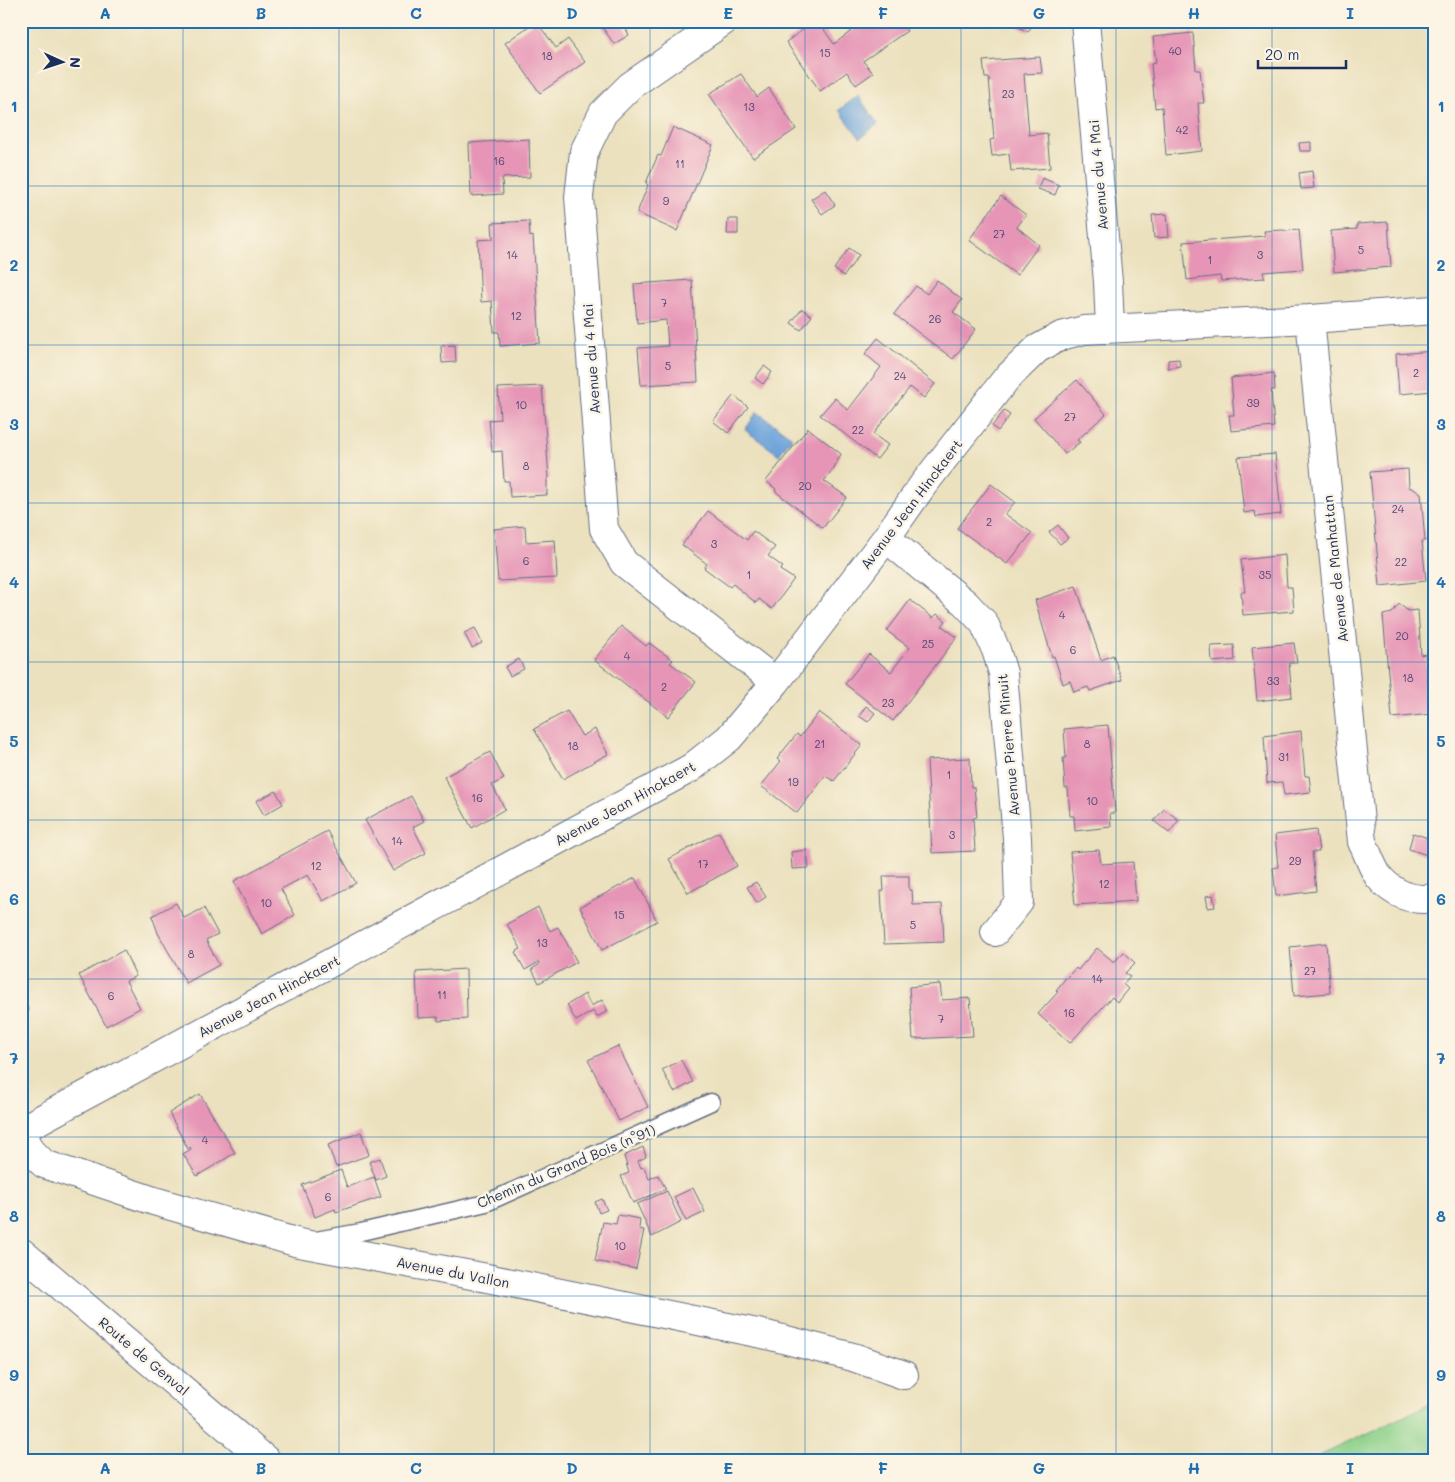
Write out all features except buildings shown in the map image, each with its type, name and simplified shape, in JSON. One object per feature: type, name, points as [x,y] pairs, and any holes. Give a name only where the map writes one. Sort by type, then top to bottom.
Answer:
[{"type":"street","name":"Avenue du 4 Mai","points":[[724,21],[630,86],[603,113],[584,152],[579,197],[604,529],[624,563],[776,682]]},
{"type":"street","name":"Avenue du 4 Mai","points":[[1085,21],[1108,282],[1110,328]]},
{"type":"street","points":[[1310,320],[1434,310]]},
{"type":"street","name":"Avenue Jean Hinckaert","points":[[21,1131],[690,768],[729,738],[776,682],[886,538],[923,485],[1006,379],[1037,349],[1061,336],[1084,330],[1310,320]]},
{"type":"street","name":"Avenue de Manhattan","points":[[1310,320],[1362,842],[1378,876],[1396,892],[1420,901],[1434,898]]},
{"type":"street","name":"Avenue Pierre Minuit","points":[[886,538],[965,603],[984,623],[996,650],[1003,673],[1016,828],[1019,902],[995,932]]},
{"type":"street","name":"Avenue du Vallon","points":[[21,1131],[32,1152],[44,1164],[154,1201],[300,1243],[482,1277],[767,1335],[853,1357],[904,1375]]},
{"type":"street","name":"Route de Genval","points":[[21,1252],[267,1461]]},
{"type":"lane","name":"Chemin du Grand Bois (n°91)","points":[[300,1243],[361,1232],[486,1203],[711,1102]]},
{"type":"green space","points":[[1434,1402],[1434,1461],[1309,1461]]},
{"type":"water","points":[[858,96],[878,124],[860,138],[839,110]]},
{"type":"water","points":[[757,412],[792,437],[779,455],[745,430]]}]
